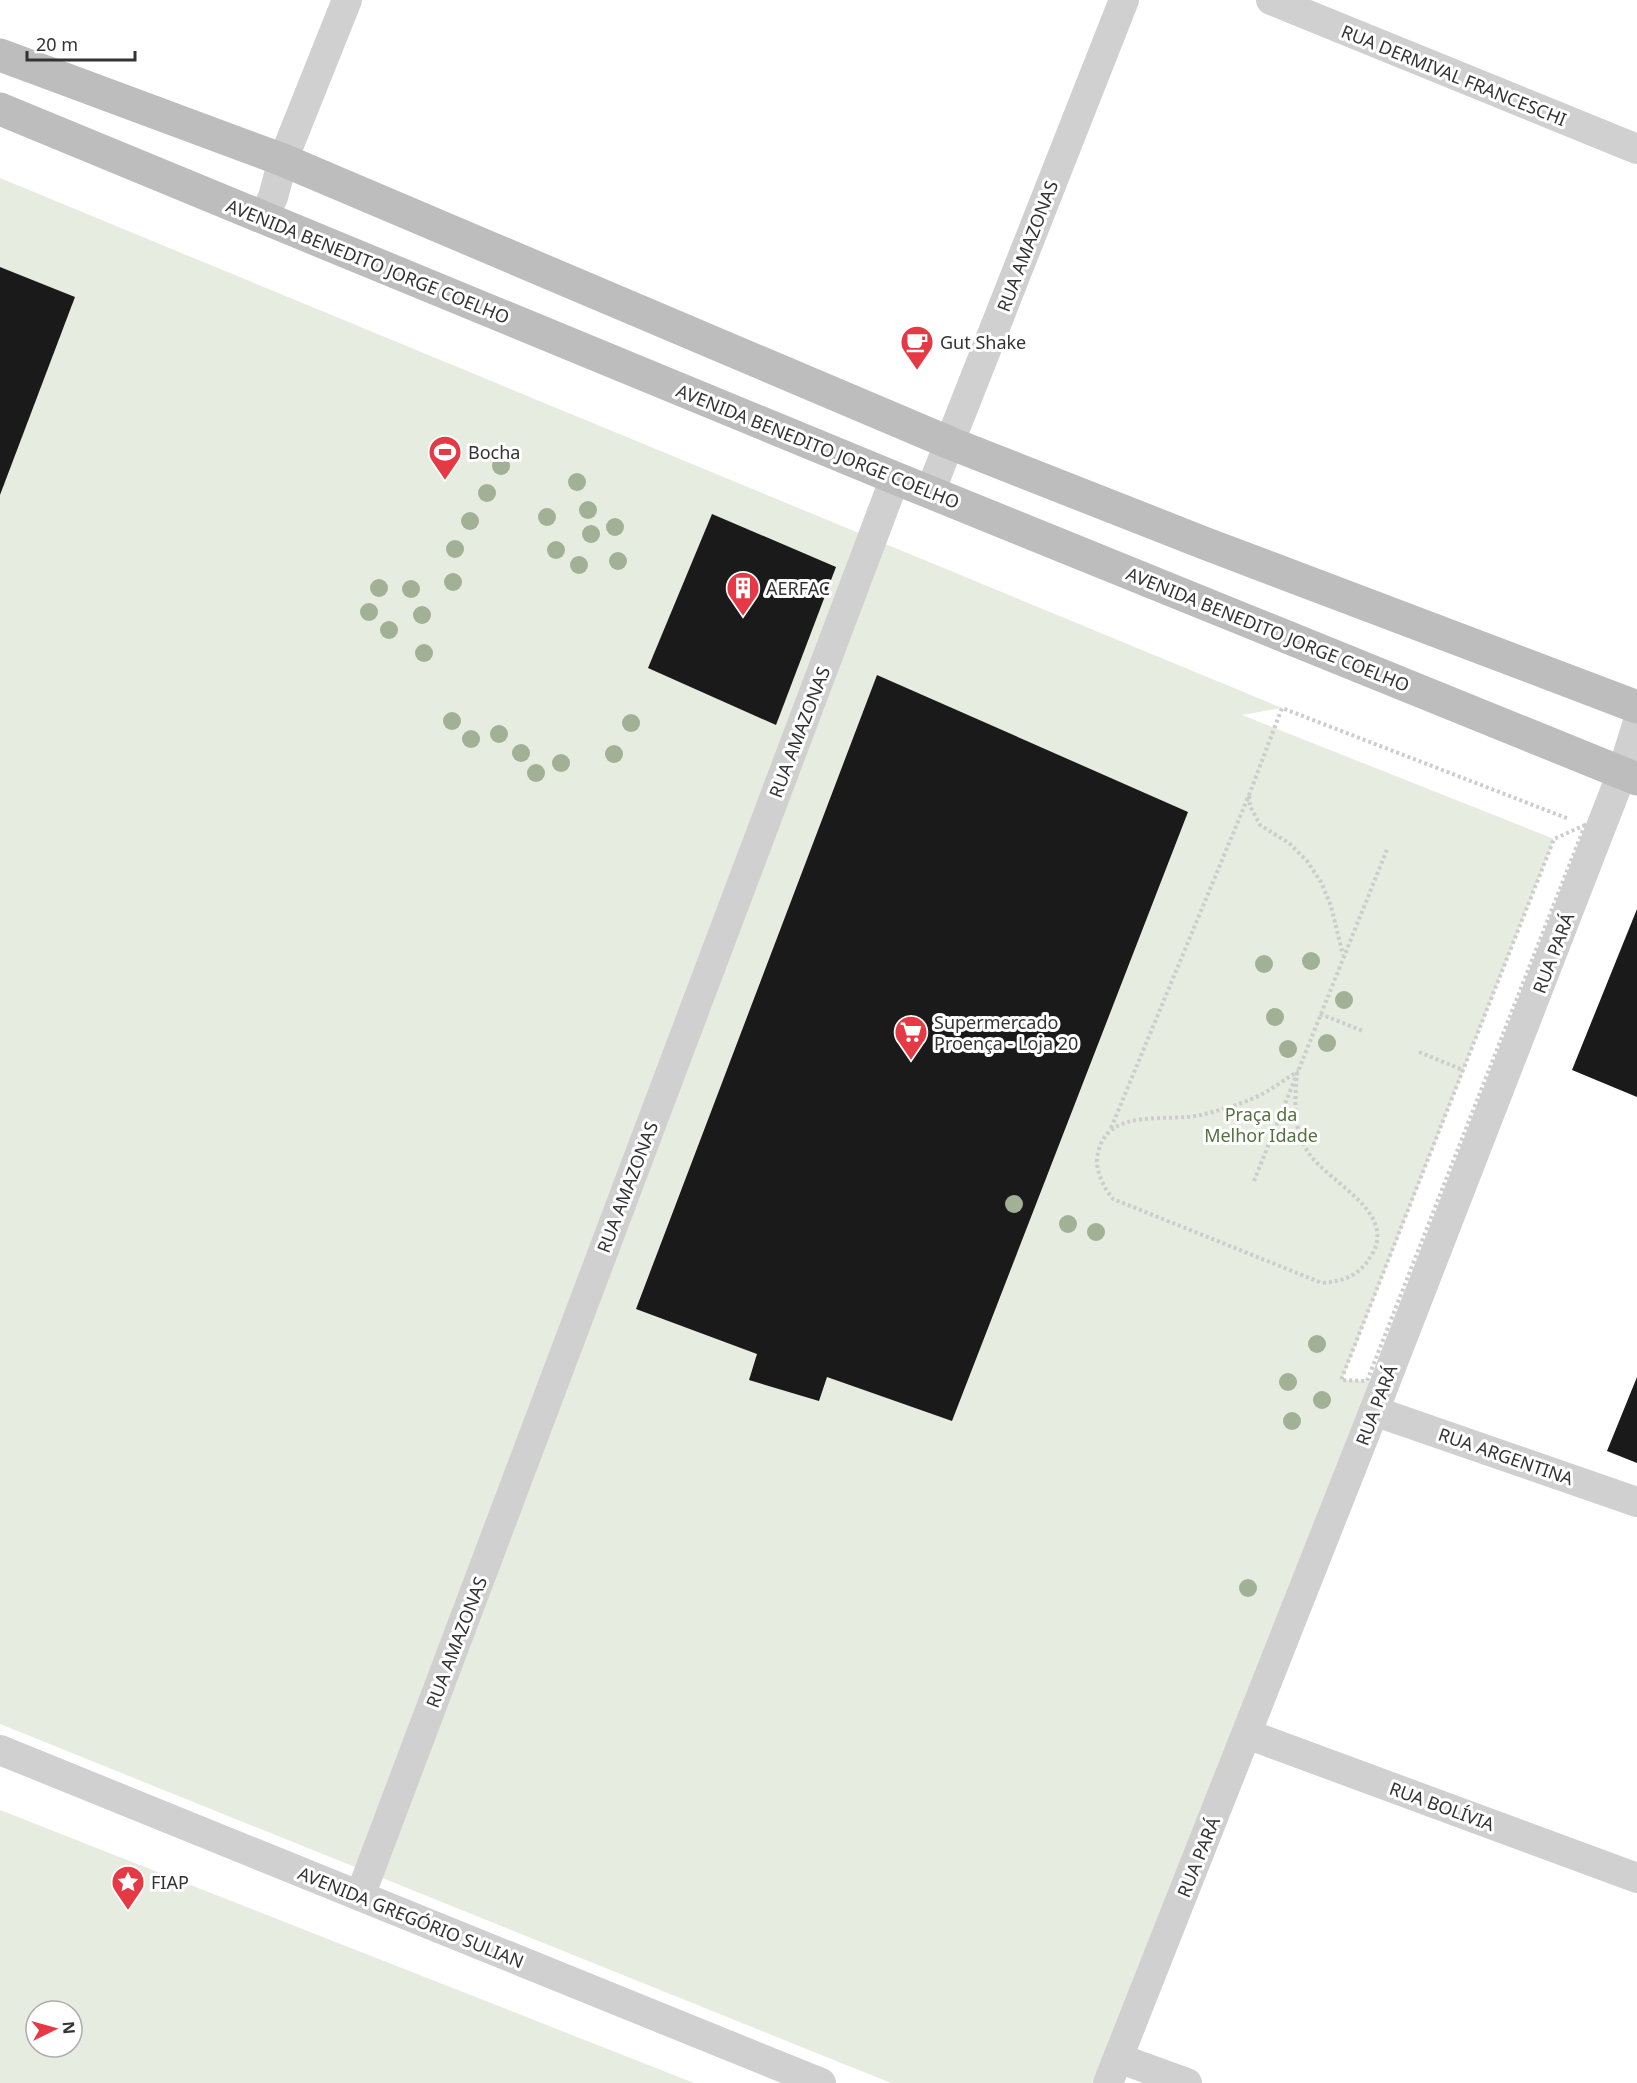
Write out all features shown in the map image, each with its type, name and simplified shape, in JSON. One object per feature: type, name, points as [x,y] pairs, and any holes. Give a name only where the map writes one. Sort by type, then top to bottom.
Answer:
[{"type":"main road","points":[[0,55],[284,160],[950,443],[1204,543],[1637,707]]},
{"type":"main road","name":"AVENIDA BENEDITO JORGE COELHO","points":[[0,109],[895,478],[1630,776]]},
{"type":"street","points":[[263,218],[347,0]]},
{"type":"street","name":"RUA AMAZONAS","points":[[930,492],[1124,0]]},
{"type":"street","name":"RUA DERMIVAL FRANCESCHI","points":[[1271,0],[1637,149]]},
{"type":"street","name":"RUA AMAZONAS","points":[[360,1896],[895,478]]},
{"type":"street","name":"RUA PARÁ","points":[[1113,2071],[1374,1411],[1630,776],[1637,725]]},
{"type":"street","name":"RUA ARGENTINA","points":[[1374,1411],[1637,1502]]},
{"type":"street","name":"RUA BOLÍVIA","points":[[1247,1734],[1637,1878]]},
{"type":"street","name":"AVENIDA GREGÓRIO SULIAN","points":[[0,1750],[821,2083]]},
{"type":"street","points":[[1113,2071],[1187,2083]]},
{"type":"path","points":[[1297,1072],[1295,1112],[1308,1153],[1330,1177],[1365,1205],[1375,1220],[1377,1247],[1366,1264],[1354,1275],[1338,1282],[1322,1283],[1113,1199],[1105,1190],[1096,1161],[1100,1143],[1112,1128],[1249,795],[1282,708],[1586,825]]},
{"type":"path","points":[[1249,795],[1250,807],[1260,825],[1289,843],[1307,861],[1321,882],[1331,906],[1343,956]]},
{"type":"path","points":[[1254,1181],[1388,846]]},
{"type":"path","points":[[1320,1014],[1363,1031]]},
{"type":"path","points":[[1419,1052],[1463,1070]]},
{"type":"path","points":[[1112,1128],[1147,1118],[1171,1119],[1202,1115],[1251,1099],[1297,1072]]},
{"type":"green space","name":"Praça da Melhor Idade","points":[[0,178],[1282,708],[1242,715],[1554,839],[1342,1380],[1367,1381],[1373,1386],[1360,1410],[1092,2083],[891,2083],[0,1724],[0,494],[75,297],[0,267]]},
{"type":"green space","name":"FIAP","points":[[0,1810],[694,2083],[0,2083]]},
{"type":"building","points":[[0,267],[75,297],[0,495]]},
{"type":"building","name":"AERFAC","points":[[712,514],[836,567],[776,725],[648,668]]},
{"type":"building","name":"Supermercado Proença - Loja 20","points":[[877,675],[1188,812],[952,1421],[827,1377],[819,1401],[749,1380],[757,1354],[636,1309]]},
{"type":"building","points":[[1637,909],[1637,1097],[1572,1070]]},
{"type":"building","points":[[1637,1377],[1637,1463],[1607,1451]]},
{"type":"place","name":"Gut Shake","points":[[917,371]]},
{"type":"place","name":"Bocha","points":[[445,481]]},
{"type":"place","name":"AERFAC","points":[[743,617]]},
{"type":"place","name":"Supermercado Proença - Loja 20","points":[[911,1061]]},
{"type":"place","name":"FIAP","points":[[128,1911]]}]
